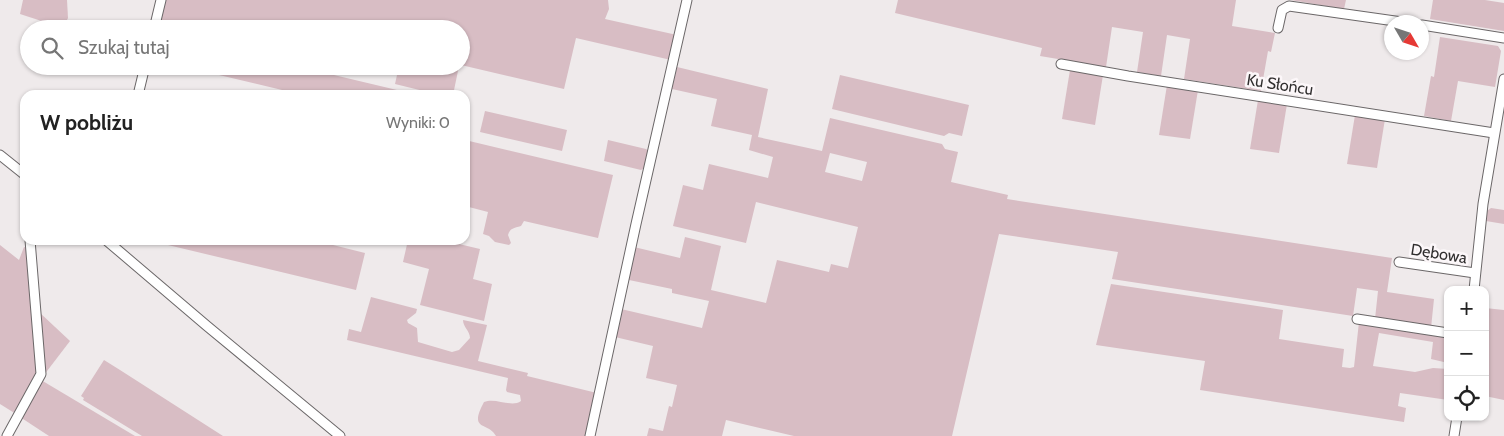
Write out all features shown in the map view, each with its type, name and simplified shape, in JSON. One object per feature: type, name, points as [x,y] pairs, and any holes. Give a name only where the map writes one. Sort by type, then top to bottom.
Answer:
[{"type":"street","points":[[156,20],[160,0]]},
{"type":"street","points":[[590,436],[687,0]]},
{"type":"street","points":[[1278,28],[1282,10],[1289,6],[1384,19]]},
{"type":"street","points":[[1429,27],[1504,38]]},
{"type":"street","name":"Ku Słońcu","points":[[1061,64],[1494,133]]},
{"type":"street","points":[[139,90],[143,75]]},
{"type":"street","points":[[1474,286],[1483,204],[1504,79]]},
{"type":"street","points":[[0,155],[20,171]]},
{"type":"street","points":[[7,436],[41,374],[30,245]]},
{"type":"street","points":[[112,245],[214,333],[340,436]]},
{"type":"street","name":"Dębowa","points":[[1399,262],[1475,273]]},
{"type":"street","points":[[1357,319],[1444,332]]},
{"type":"street","points":[[1454,436],[1456,421]]},
{"type":"shaded area","points":[[23,0],[67,0],[67,20],[38,20],[20,14]]},
{"type":"shaded area","points":[[163,0],[608,0],[609,9],[605,19],[677,35],[671,60],[576,38],[564,89],[470,67],[470,20],[158,20]]},
{"type":"shaded area","points":[[898,0],[1236,0],[1232,26],[1275,33],[1271,52],[1268,51],[1261,91],[1184,79],[1190,39],[1167,35],[1161,76],[1137,72],[1143,32],[1112,27],[1106,67],[1040,56],[1042,48],[895,13]]},
{"type":"shaded area","points":[[1291,0],[1346,0],[1344,9]]},
{"type":"shaded area","points":[[1433,0],[1485,0],[1504,3],[1504,31],[1430,19]]},
{"type":"shaded area","points":[[1440,37],[1498,46],[1501,51],[1495,87],[1458,81],[1451,121],[1424,116],[1431,76],[1434,77]]},
{"type":"shaded area","points":[[677,67],[768,89],[758,137],[822,151],[830,118],[942,144],[945,149],[958,152],[951,182],[1008,195],[1007,199],[1392,258],[1387,292],[1434,299],[1431,328],[1375,319],[1378,291],[1357,288],[1353,316],[1112,279],[1118,252],[999,234],[952,436],[794,436],[726,420],[722,436],[647,436],[649,428],[663,431],[669,406],[672,407],[677,385],[646,378],[653,346],[615,337],[621,309],[702,328],[709,301],[672,293],[672,289],[629,280],[628,272],[631,271],[630,265],[634,247],[680,258],[685,237],[721,246],[711,290],[766,303],[777,260],[829,272],[831,264],[848,268],[858,227],[756,202],[746,243],[673,226],[683,185],[703,190],[709,164],[768,178],[773,157],[749,150],[752,135],[711,126],[717,99],[672,89]],"holes":[[[830,153],[867,162],[862,181],[825,172]]]},
{"type":"shaded area","points":[[1070,70],[1103,75],[1095,125],[1062,119]]},
{"type":"shaded area","points":[[219,75],[334,75],[397,90],[282,90]]},
{"type":"shaded area","points":[[397,75],[457,75],[454,90],[420,90],[395,84]]},
{"type":"shaded area","points":[[840,75],[969,105],[962,136],[949,133],[944,136],[832,109]]},
{"type":"shaded area","points":[[1167,85],[1198,90],[1190,139],[1159,135]]},
{"type":"shaded area","points":[[1258,100],[1287,104],[1279,153],[1250,149]]},
{"type":"shaded area","points":[[485,111],[567,130],[562,151],[480,132]]},
{"type":"shaded area","points":[[1355,115],[1385,119],[1377,168],[1347,164]]},
{"type":"shaded area","points":[[608,140],[646,149],[650,152],[646,167],[641,170],[604,161]]},
{"type":"shaded area","points":[[470,141],[613,175],[598,238],[524,221],[521,226],[510,231],[508,235],[511,243],[509,245],[495,242],[489,236],[483,234],[488,212],[470,207]]},
{"type":"shaded area","points":[[1491,208],[1504,210],[1504,224],[1486,221],[1487,211]]},
{"type":"shaded area","points":[[0,245],[19,260],[24,247],[28,248],[38,375],[16,414],[0,404]]},
{"type":"shaded area","points":[[168,245],[333,245],[365,253],[356,290]]},
{"type":"shaded area","points":[[407,245],[463,245],[480,249],[473,279],[492,284],[484,321],[420,305],[429,269],[403,262]]},
{"type":"shaded area","points":[[1111,284],[1283,310],[1279,339],[1344,349],[1342,367],[1354,367],[1359,322],[1444,334],[1444,362],[1431,359],[1433,342],[1379,333],[1373,366],[1415,372],[1433,368],[1444,369],[1444,399],[1400,393],[1398,406],[1406,408],[1404,422],[1200,390],[1205,361],[1096,345]]},
{"type":"shaded area","points":[[371,297],[417,309],[416,313],[407,320],[408,323],[417,328],[418,342],[452,352],[459,350],[470,338],[463,320],[487,325],[478,361],[528,373],[527,376],[597,393],[587,436],[496,436],[493,431],[481,425],[478,418],[484,402],[517,403],[521,401],[520,395],[507,392],[508,378],[347,340],[349,329],[361,332]]},
{"type":"shaded area","points":[[1489,308],[1504,310],[1504,400],[1489,397]]},
{"type":"shaded area","points":[[39,312],[70,341],[44,375]]},
{"type":"shaded area","points":[[104,360],[223,436],[142,436],[83,400],[84,398],[81,396]]},
{"type":"shaded area","points":[[41,380],[135,436],[49,436],[20,417]]}]
